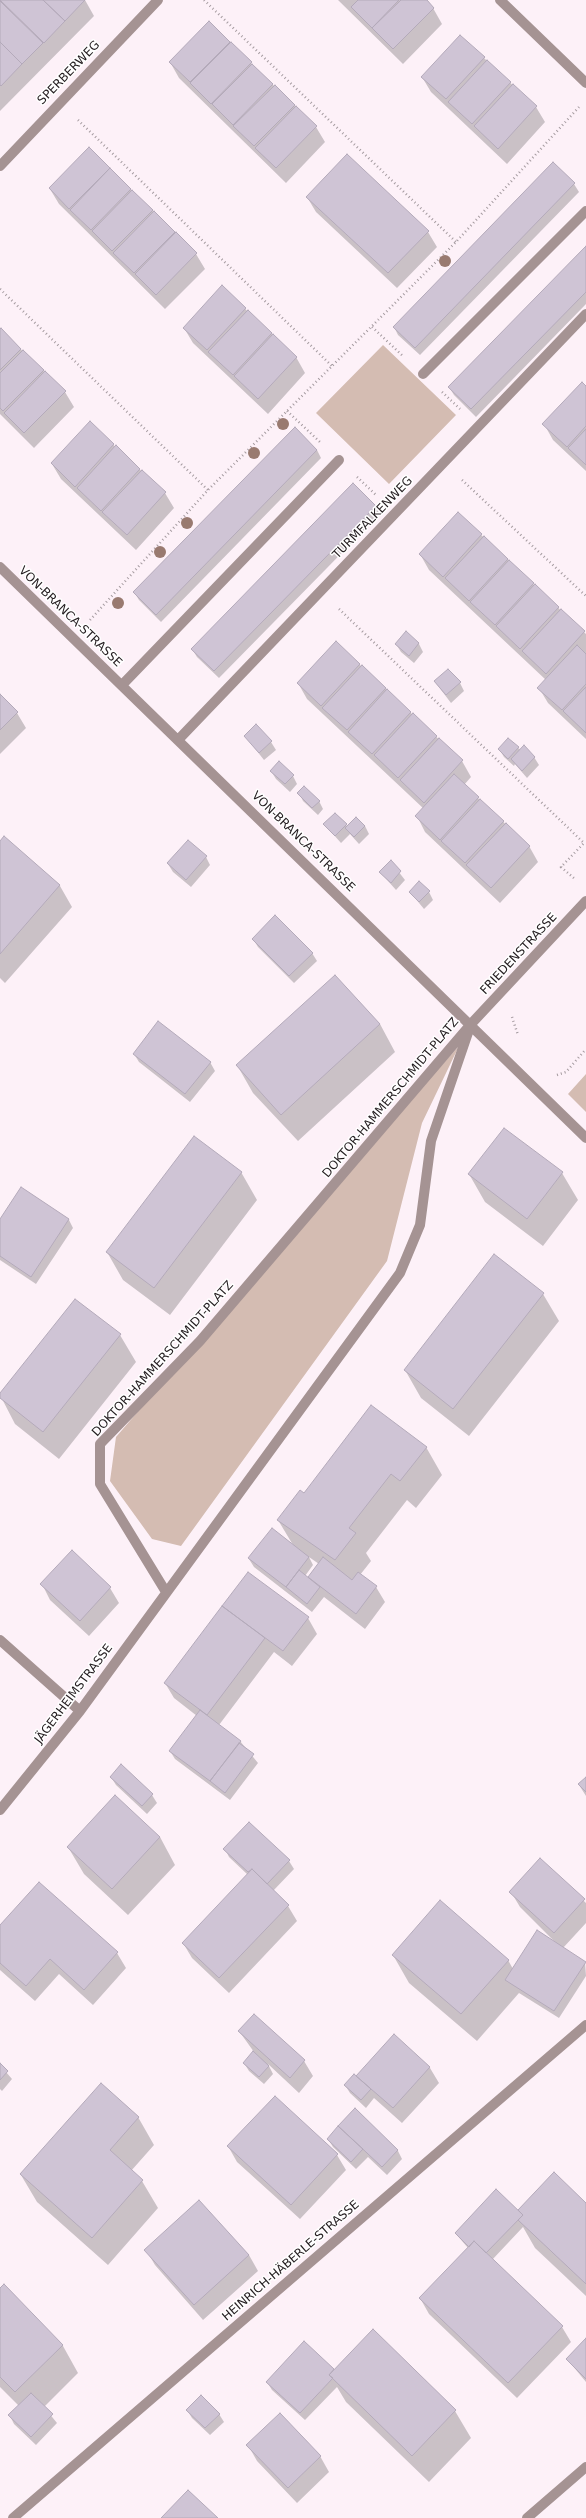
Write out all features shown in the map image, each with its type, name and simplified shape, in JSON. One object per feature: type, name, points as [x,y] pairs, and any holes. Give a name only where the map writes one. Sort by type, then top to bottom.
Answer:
[{"type":"street","name":"SPERBERWEG","points":[[0,166],[59,102],[158,0]]},
{"type":"street","points":[[500,0],[586,83]]},
{"type":"street","points":[[423,374],[586,210]]},
{"type":"street","name":"TURMFALKENWEG","points":[[178,740],[586,314]]},
{"type":"street","points":[[122,685],[339,460]]},
{"type":"street","name":"VON-BRANCA-STRASSE","points":[[0,567],[471,1024],[586,1138]]},
{"type":"street","name":"FRIEDENSTRASSE","points":[[471,1024],[586,901]]},
{"type":"street","name":"DOKTOR-HAMMERSCHMIDT-PLATZ","points":[[471,1024],[431,1141],[420,1225],[400,1273],[166,1592],[100,1484],[100,1444],[200,1341],[471,1024]]},
{"type":"street","name":"JÄGERHEIMSTRASSE","points":[[0,1810],[80,1711],[166,1592]]},
{"type":"street","points":[[0,1640],[80,1711]]},
{"type":"street","name":"HEINRICH-HÄBERLE-STRASSE","points":[[13,2518],[586,2025]]},
{"type":"street","points":[[527,2518],[586,2467]]},
{"type":"path","points":[[204,0],[456,242]]},
{"type":"path","points":[[59,102],[332,366]]},
{"type":"path","points":[[74,639],[208,490],[456,242],[583,103]]},
{"type":"path","points":[[0,289],[208,490]]},
{"type":"path","points":[[372,327],[462,411]]},
{"type":"path","points":[[287,411],[379,498]]},
{"type":"path","points":[[456,474],[586,596]]},
{"type":"path","points":[[334,605],[584,843],[561,867],[577,881]]},
{"type":"path","points":[[514,1010],[512,1016],[520,1041]]},
{"type":"path","points":[[531,1084],[566,1072],[586,1050]]},
{"type":"shaded area","points":[[383,345],[456,415],[389,484],[316,413]]},
{"type":"shaded area","points":[[459,1046],[422,1123],[387,1261],[181,1546],[152,1539],[110,1481],[116,1437],[344,1173]]},
{"type":"shaded area","points":[[586,1074],[586,1112],[568,1094]]},
{"type":"building","points":[[0,0],[43,0],[65,21],[44,43]]},
{"type":"building","points":[[43,0],[85,0],[65,21]]},
{"type":"building","points":[[358,0],[399,0],[372,28],[351,7]]},
{"type":"building","points":[[401,0],[427,0],[434,8],[393,49],[372,28]]},
{"type":"building","points":[[0,1],[43,43],[22,64],[0,42]]},
{"type":"building","points":[[209,21],[230,42],[190,82],[169,62]]},
{"type":"building","points":[[460,35],[485,57],[446,99],[421,77]]},
{"type":"building","points":[[0,42],[22,64],[1,86],[0,85]]},
{"type":"building","points":[[231,42],[252,62],[211,104],[190,83]]},
{"type":"building","points":[[487,60],[511,82],[472,124],[448,102]]},
{"type":"building","points":[[252,64],[273,84],[233,125],[212,104]]},
{"type":"building","points":[[513,84],[537,106],[498,149],[474,126]]},
{"type":"building","points":[[275,85],[295,105],[254,146],[233,126]]},
{"type":"building","points":[[296,106],[317,126],[276,168],[255,148]]},
{"type":"building","points":[[89,147],[110,168],[69,209],[49,188]]},
{"type":"building","points":[[347,154],[429,231],[388,273],[306,197]]},
{"type":"building","points":[[553,162],[575,183],[415,348],[393,327]]},
{"type":"building","points":[[110,168],[131,189],[91,230],[70,210]]},
{"type":"building","points":[[132,190],[153,210],[112,251],[92,231]]},
{"type":"building","points":[[154,211],[175,232],[134,273],[113,253]]},
{"type":"building","points":[[176,232],[197,253],[156,295],[135,274]]},
{"type":"building","points":[[586,246],[586,292],[471,409],[448,387]]},
{"type":"building","points":[[222,285],[246,308],[207,350],[183,328]]},
{"type":"building","points":[[248,310],[272,333],[233,375],[208,352]]},
{"type":"building","points":[[1,328],[21,349],[0,370],[0,329]]},
{"type":"building","points":[[273,334],[297,357],[258,399],[234,376]]},
{"type":"building","points":[[23,350],[44,370],[3,411],[0,408],[0,373]]},
{"type":"building","points":[[45,371],[66,391],[24,433],[4,413]]},
{"type":"building","points":[[582,382],[586,386],[586,426],[567,447],[542,424]]},
{"type":"building","points":[[90,421],[114,444],[75,487],[51,463]]},
{"type":"building","points":[[295,427],[317,450],[156,615],[133,592]]},
{"type":"building","points":[[586,429],[586,465],[568,448]]},
{"type":"building","points":[[116,445],[140,469],[101,511],[77,488]]},
{"type":"building","points":[[142,470],[166,492],[127,535],[102,512]]},
{"type":"building","points":[[353,483],[376,506],[214,671],[191,649]]},
{"type":"building","points":[[458,512],[482,534],[443,577],[419,554]]},
{"type":"building","points":[[484,536],[508,559],[469,601],[445,578]]},
{"type":"building","points":[[509,560],[534,583],[495,625],[470,602]]},
{"type":"building","points":[[535,584],[559,607],[520,649],[496,626]]},
{"type":"building","points":[[561,609],[585,631],[546,674],[522,651]]},
{"type":"building","points":[[406,631],[419,643],[409,656],[395,644]]},
{"type":"building","points":[[336,641],[360,664],[321,706],[297,683]]},
{"type":"building","points":[[577,645],[586,654],[586,684],[562,710],[537,688]]},
{"type":"building","points":[[362,665],[386,688],[347,730],[322,708]]},
{"type":"building","points":[[448,669],[461,682],[446,695],[434,681]]},
{"type":"building","points":[[586,687],[586,733],[563,711]]},
{"type":"building","points":[[387,689],[411,712],[372,754],[348,732]]},
{"type":"building","points":[[0,694],[18,712],[0,730]]},
{"type":"building","points":[[413,713],[437,736],[398,778],[374,755]]},
{"type":"building","points":[[256,724],[272,741],[259,753],[244,736]]},
{"type":"building","points":[[439,738],[463,760],[424,803],[400,780]]},
{"type":"building","points":[[508,738],[519,747],[508,759],[498,749]]},
{"type":"building","points":[[524,745],[535,757],[522,771],[511,759]]},
{"type":"building","points":[[279,761],[294,775],[285,784],[270,771]]},
{"type":"building","points":[[454,774],[479,797],[440,840],[415,816]]},
{"type":"building","points":[[304,786],[320,801],[312,808],[297,793]]},
{"type":"building","points":[[480,799],[504,821],[465,863],[441,841]]},
{"type":"building","points":[[335,813],[347,824],[335,836],[323,824]]},
{"type":"building","points":[[356,817],[365,826],[354,837],[345,828]]},
{"type":"building","points":[[506,823],[530,846],[491,888],[466,865]]},
{"type":"building","points":[[4,836],[60,885],[0,954],[0,841]]},
{"type":"building","points":[[188,840],[207,856],[186,880],[167,863]]},
{"type":"building","points":[[391,860],[401,871],[391,883],[379,872]]},
{"type":"building","points":[[419,881],[430,891],[419,902],[409,892]]},
{"type":"building","points":[[275,915],[313,953],[289,976],[252,939]]},
{"type":"building","points":[[335,975],[380,1024],[281,1115],[236,1065]]},
{"type":"building","points":[[158,1021],[211,1062],[185,1094],[133,1054]]},
{"type":"building","points":[[504,1128],[563,1172],[527,1219],[468,1174]]},
{"type":"building","points":[[194,1136],[242,1172],[154,1288],[106,1252]]},
{"type":"building","points":[[21,1187],[69,1219],[31,1277],[0,1256],[0,1219]]},
{"type":"building","points":[[494,1254],[544,1293],[453,1409],[404,1370]]},
{"type":"building","points":[[75,1299],[121,1334],[43,1432],[0,1398],[0,1393]]},
{"type":"building","points":[[371,1405],[427,1447],[400,1481],[391,1474],[349,1528],[356,1533],[335,1560],[277,1520],[300,1490],[304,1493]]},
{"type":"building","points":[[272,1528],[309,1557],[286,1587],[248,1558]]},
{"type":"building","points":[[72,1550],[111,1587],[80,1621],[40,1584]]},
{"type":"building","points":[[323,1557],[352,1580],[358,1572],[377,1586],[356,1614],[308,1577]]},
{"type":"building","points":[[299,1570],[320,1587],[307,1604],[286,1587]]},
{"type":"building","points":[[248,1572],[309,1617],[283,1651],[222,1606]]},
{"type":"building","points":[[222,1606],[265,1638],[207,1715],[164,1683]]},
{"type":"building","points":[[200,1710],[241,1741],[210,1781],[169,1751]]},
{"type":"building","points":[[239,1743],[254,1754],[225,1793],[210,1781]]},
{"type":"building","points":[[121,1764],[153,1794],[142,1806],[110,1777]]},
{"type":"building","points":[[586,1777],[586,1792],[578,1784]]},
{"type":"building","points":[[115,1795],[160,1837],[112,1889],[67,1847]]},
{"type":"building","points":[[249,1822],[290,1860],[267,1884],[252,1869],[248,1872],[223,1849]]},
{"type":"building","points":[[540,1858],[585,1899],[554,1933],[509,1892]]},
{"type":"building","points":[[252,1869],[289,1905],[219,1978],[182,1943]]},
{"type":"building","points":[[39,1882],[118,1952],[84,1990],[50,1959],[26,1986],[0,1963],[0,1925]]},
{"type":"building","points":[[440,1900],[509,1960],[461,2014],[392,1955]]},
{"type":"building","points":[[537,1930],[586,1962],[554,2011],[505,1980]]},
{"type":"building","points":[[254,2014],[305,2060],[290,2078],[238,2031]]},
{"type":"building","points":[[394,2034],[430,2067],[393,2108],[356,2076]]},
{"type":"building","points":[[253,2051],[269,2066],[259,2077],[243,2063]]},
{"type":"building","points":[[0,2063],[8,2071],[0,2080]]},
{"type":"building","points":[[354,2074],[371,2089],[361,2100],[344,2085]]},
{"type":"building","points":[[101,2083],[139,2117],[110,2150],[143,2180],[92,2238],[20,2174]]},
{"type":"building","points":[[275,2096],[338,2154],[291,2205],[227,2146]]},
{"type":"building","points":[[355,2108],[398,2150],[382,2167],[338,2126]]},
{"type":"building","points":[[338,2126],[363,2149],[351,2162],[327,2139]]},
{"type":"building","points":[[554,2172],[586,2203],[586,2284],[518,2220],[523,2215],[518,2210]]},
{"type":"building","points":[[496,2189],[523,2215],[486,2253],[474,2241],[469,2247],[455,2233]]},
{"type":"building","points":[[199,2200],[249,2255],[194,2305],[144,2250]]},
{"type":"building","points":[[474,2241],[563,2326],[508,2383],[419,2298]]},
{"type":"building","points":[[4,2284],[63,2345],[15,2392],[0,2377],[0,2288]]},
{"type":"building","points":[[373,2329],[456,2410],[412,2456],[329,2375]]},
{"type":"building","points":[[586,2338],[586,2379],[566,2359]]},
{"type":"building","points":[[304,2341],[334,2369],[329,2375],[333,2378],[300,2413],[266,2382]]},
{"type":"building","points":[[31,2393],[53,2414],[31,2437],[8,2415]]},
{"type":"building","points":[[201,2395],[220,2414],[205,2428],[186,2410]]},
{"type":"building","points":[[280,2413],[321,2456],[288,2488],[246,2445]]},
{"type":"building","points":[[188,2490],[218,2518],[161,2518]]}]
